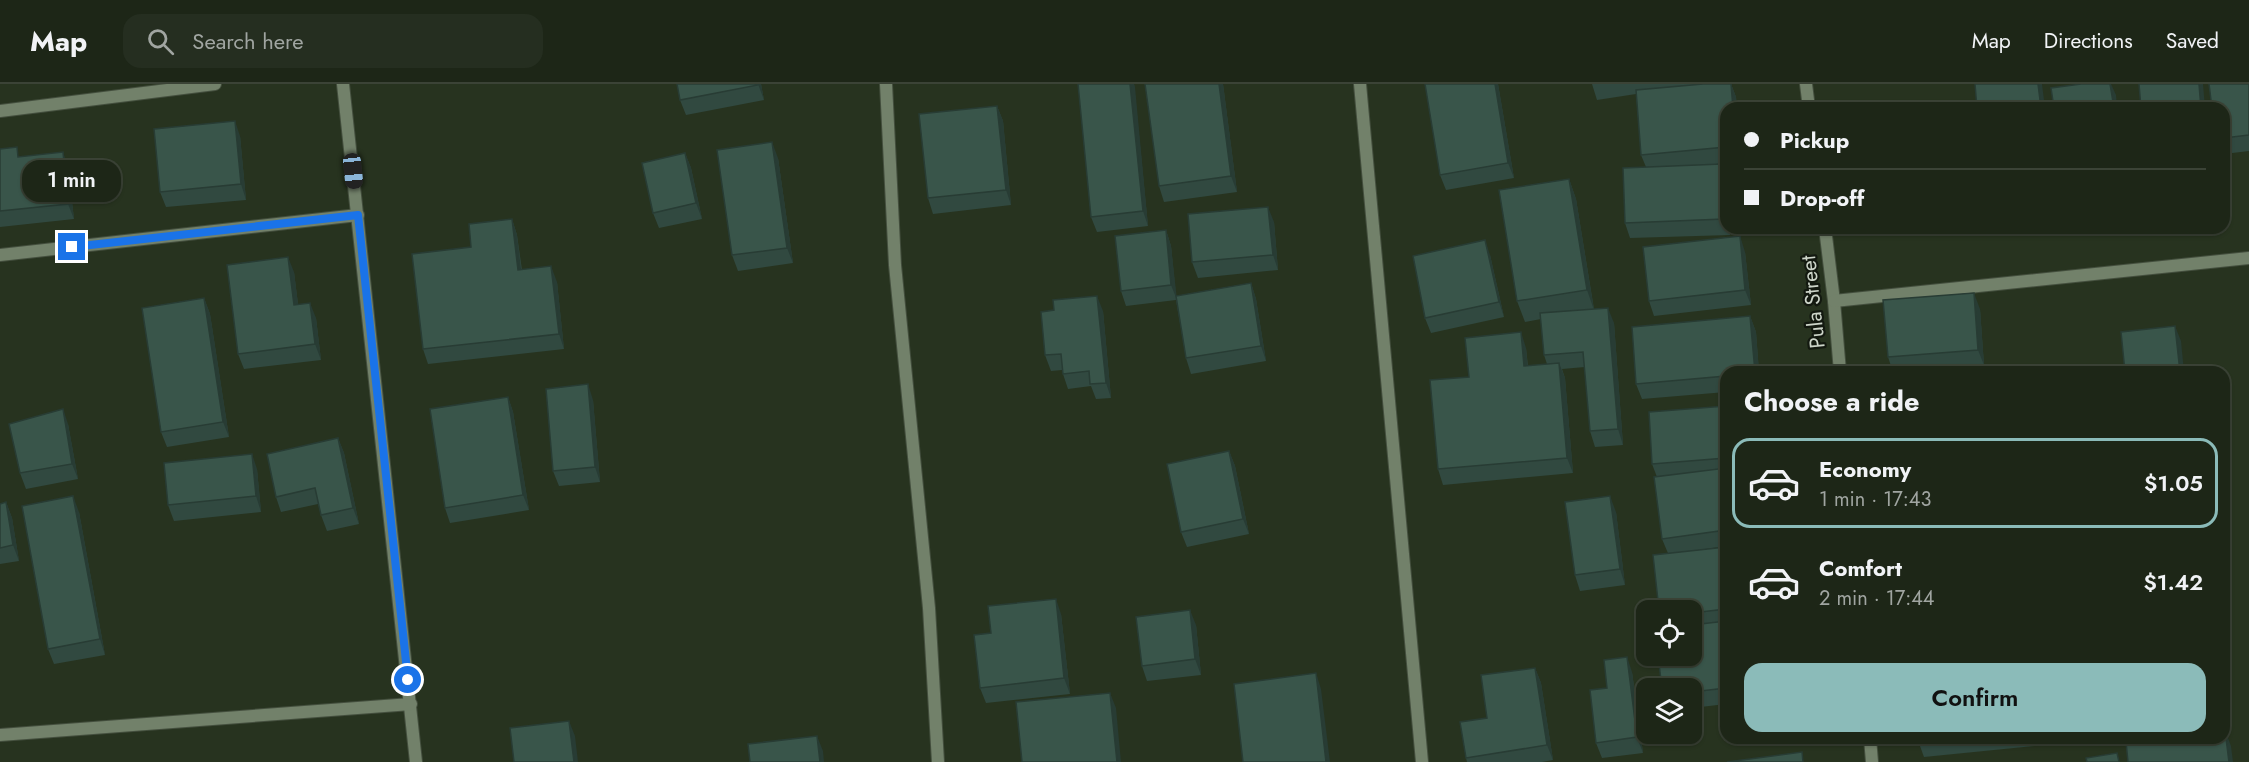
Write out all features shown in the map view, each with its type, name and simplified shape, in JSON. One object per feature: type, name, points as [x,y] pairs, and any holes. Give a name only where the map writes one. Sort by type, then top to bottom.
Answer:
[{"type":"street","points":[[0,111],[215,84]]},
{"type":"street","points":[[343,84],[416,762]]},
{"type":"street","points":[[886,84],[895,265],[929,608],[938,762]]},
{"type":"street","points":[[1360,84],[1422,762]]},
{"type":"street","points":[[1806,84],[1808,102]]},
{"type":"street","points":[[0,255],[358,215]]},
{"type":"street","name":"Pula Street","points":[[1826,234],[1839,366]]},
{"type":"street","points":[[1834,301],[2249,258]]},
{"type":"street","points":[[0,735],[411,704]]},
{"type":"street","points":[[1870,744],[1872,762]]},
{"type":"building","points":[[677,84],[758,84],[758,85],[680,100]]},
{"type":"building","points":[[1078,84],[1130,84],[1143,211],[1091,217]]},
{"type":"building","points":[[1145,84],[1219,84],[1231,176],[1159,186]]},
{"type":"building","points":[[1425,84],[1495,84],[1508,163],[1440,175]]},
{"type":"building","points":[[1731,84],[1732,102],[1720,102],[1720,148],[1641,155],[1636,90]]},
{"type":"building","points":[[1975,84],[2038,84],[2040,102],[1976,102]]},
{"type":"building","points":[[2081,84],[2110,84],[2113,102],[2053,102],[2051,88]]},
{"type":"building","points":[[2139,84],[2199,84],[2200,102],[2140,102]]},
{"type":"building","points":[[2209,84],[2249,84],[2249,135],[2230,137],[2230,102],[2211,102]]},
{"type":"building","points":[[997,106],[1006,190],[928,198],[919,114]]},
{"type":"building","points":[[235,121],[241,184],[160,192],[154,129]]},
{"type":"building","points":[[772,142],[787,248],[732,255],[717,150]]},
{"type":"building","points":[[17,147],[18,157],[63,152],[68,204],[0,211],[0,149]]},
{"type":"building","points":[[685,153],[696,203],[653,213],[642,163]]},
{"type":"building","points":[[1720,164],[1720,219],[1625,223],[1623,168]]},
{"type":"building","points":[[1569,179],[1587,290],[1517,301],[1499,190]]},
{"type":"building","points":[[1268,207],[1273,255],[1192,262],[1188,214]]},
{"type":"building","points":[[512,219],[518,270],[551,266],[559,334],[423,349],[412,254],[471,247],[469,224]]},
{"type":"building","points":[[1166,230],[1171,285],[1121,291],[1115,236]]},
{"type":"building","points":[[1740,236],[1745,290],[1649,301],[1643,247]]},
{"type":"building","points":[[1485,240],[1499,302],[1425,318],[1413,256]]},
{"type":"building","points":[[288,257],[294,305],[310,303],[315,344],[238,354],[227,265]]},
{"type":"building","points":[[1251,283],[1261,346],[1186,358],[1176,296]]},
{"type":"building","points":[[1974,293],[1978,350],[1888,357],[1883,300]]},
{"type":"building","points":[[1097,296],[1106,383],[1090,384],[1089,371],[1063,374],[1061,354],[1045,355],[1041,312],[1054,310],[1053,300]]},
{"type":"building","points":[[204,298],[223,422],[161,432],[142,308]]},
{"type":"building","points":[[1608,308],[1618,429],[1590,431],[1583,352],[1544,355],[1540,313]]},
{"type":"building","points":[[1750,316],[1754,366],[1720,366],[1720,377],[1636,384],[1632,327]]},
{"type":"building","points":[[2175,326],[2179,366],[2124,366],[2121,332]]},
{"type":"building","points":[[1521,332],[1524,366],[1559,363],[1567,458],[1438,469],[1430,380],[1469,377],[1465,338]]},
{"type":"building","points":[[588,384],[595,467],[553,471],[546,389]]},
{"type":"building","points":[[508,397],[523,495],[445,508],[430,409]]},
{"type":"building","points":[[1720,406],[1720,458],[1652,464],[1649,412]]},
{"type":"building","points":[[63,409],[72,464],[20,473],[9,424]]},
{"type":"building","points":[[338,438],[353,508],[321,515],[315,488],[276,497],[267,454]]},
{"type":"building","points":[[1229,451],[1243,519],[1181,532],[1167,464]]},
{"type":"building","points":[[252,454],[256,496],[168,505],[164,463]]},
{"type":"building","points":[[1720,469],[1720,531],[1662,539],[1654,477]]},
{"type":"building","points":[[73,496],[100,639],[48,649],[22,506]]},
{"type":"building","points":[[1610,496],[1620,569],[1575,575],[1565,502]]},
{"type":"building","points":[[6,502],[13,545],[0,548],[0,504]]},
{"type":"building","points":[[1720,548],[1720,610],[1702,612],[1702,600],[1658,600],[1653,555]]},
{"type":"building","points":[[1056,599],[1064,678],[980,688],[974,635],[991,633],[988,606]]},
{"type":"building","points":[[1190,610],[1195,659],[1142,666],[1136,617]]},
{"type":"building","points":[[1720,622],[1720,689],[1702,691],[1702,678],[1661,678],[1659,666],[1702,666],[1702,624]]},
{"type":"building","points":[[1627,657],[1636,737],[1596,743],[1590,690],[1607,688],[1604,660]]},
{"type":"building","points":[[1535,668],[1547,745],[1466,758],[1460,722],[1487,718],[1481,675]]},
{"type":"building","points":[[1316,673],[1326,762],[1243,762],[1234,684]]},
{"type":"building","points":[[1110,693],[1117,762],[1022,762],[1016,702]]},
{"type":"building","points":[[569,721],[574,762],[514,762],[510,728]]},
{"type":"building","points":[[817,736],[820,762],[750,762],[748,744]]},
{"type":"building","points":[[2126,744],[2227,744],[2229,762],[2128,762]]},
{"type":"building","points":[[1802,752],[1803,762],[1727,762]]},
{"type":"building","points":[[2117,753],[2119,762],[2087,762],[2086,758]]},
{"type":"route","points":[[72,247],[358,215],[408,680]]}]
